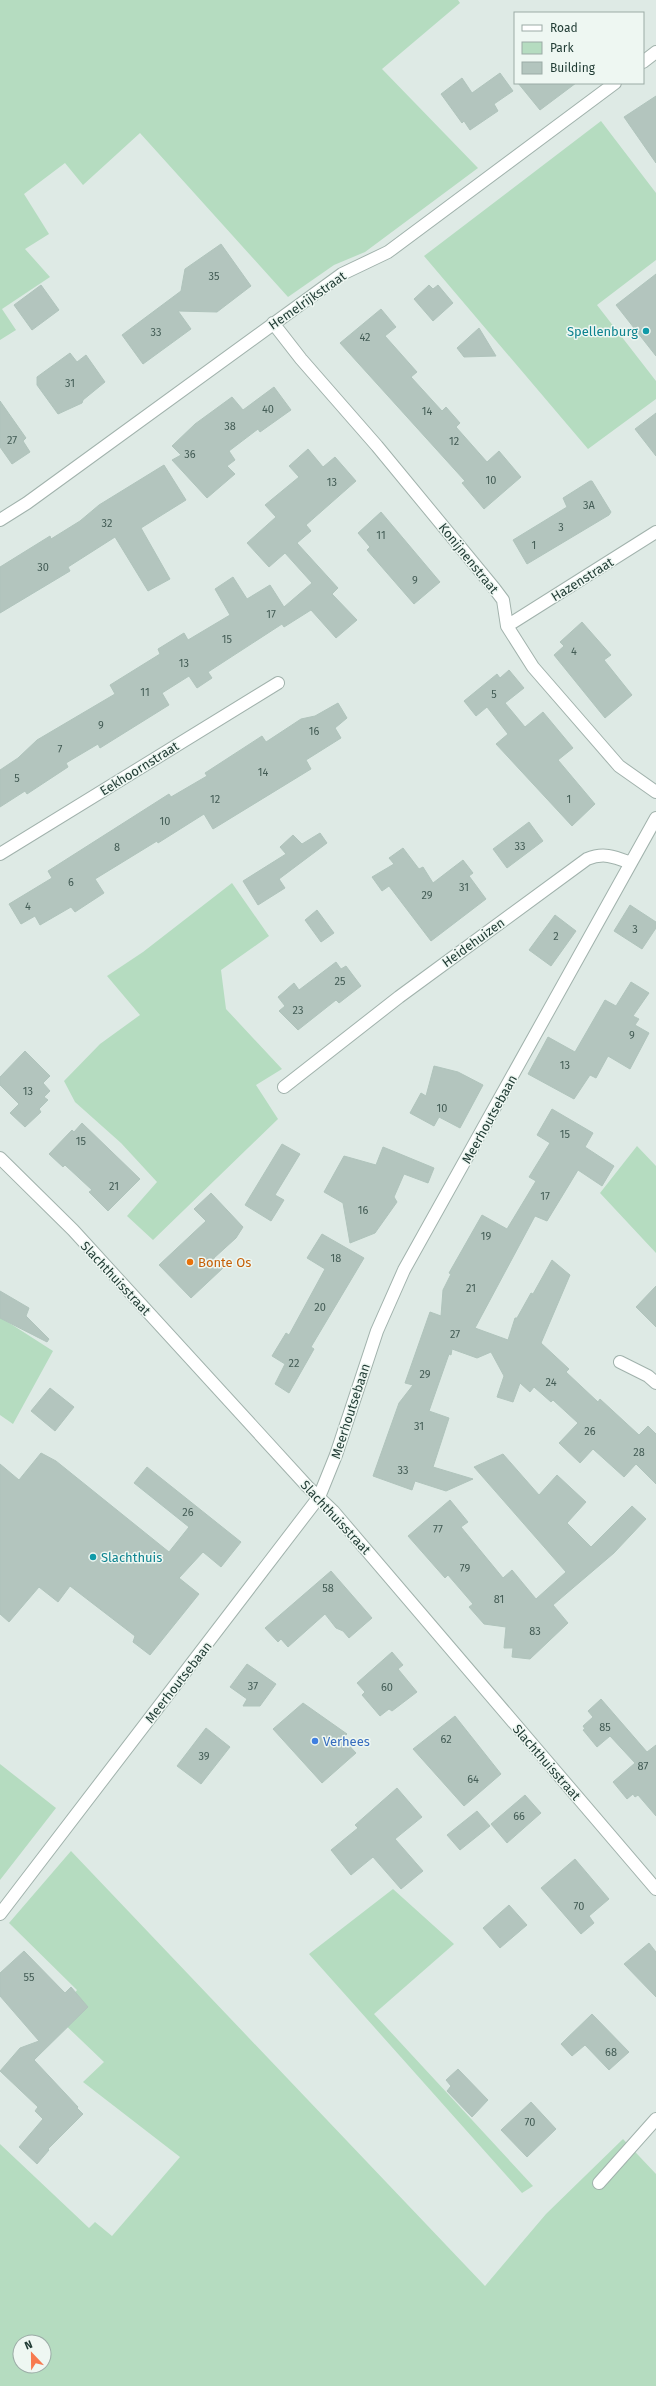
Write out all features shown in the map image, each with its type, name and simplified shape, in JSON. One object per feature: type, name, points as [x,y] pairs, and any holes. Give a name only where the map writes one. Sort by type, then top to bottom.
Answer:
[{"type":"street","points":[[644,61],[656,52]]},
{"type":"street","name":"Hemelrijkstraat","points":[[0,520],[27,503],[272,323],[342,274],[388,252],[614,84]]},
{"type":"street","name":"Konijnenstraat","points":[[272,323],[301,359],[377,446],[494,588],[503,600],[507,626],[533,666],[601,748],[619,766],[656,792]]},
{"type":"street","name":"Hazenstraat","points":[[507,626],[656,532]]},
{"type":"street","name":"Eekhoornstraat","points":[[0,854],[278,683]]},
{"type":"street","points":[[631,863],[656,818]]},
{"type":"street","name":"Heidehuizen","points":[[284,1087],[398,997],[587,859],[597,855],[609,855],[631,863]]},
{"type":"street","name":"Meerhoutsebaan","points":[[0,1914],[319,1496],[336,1455],[377,1331],[404,1270],[631,863]]},
{"type":"street","name":"Slachthuisstraat","points":[[0,1158],[73,1230],[319,1496],[656,1889]]},
{"type":"street","points":[[620,1362],[648,1376],[656,1383]]},
{"type":"street","points":[[599,2183],[656,2119]]},
{"type":"green space","points":[[0,0],[458,0],[460,3],[382,69],[478,168],[365,252],[334,265],[288,297],[140,133],[83,185],[65,163],[24,194],[49,234],[25,249],[50,277],[2,309],[16,330],[0,340]]},
{"type":"green space","points":[[601,121],[656,193],[656,260],[597,305],[656,381],[656,399],[588,449],[424,256]]},
{"type":"green space","points":[[232,883],[269,936],[221,970],[226,1009],[282,1069],[256,1085],[278,1119],[153,1240],[127,1216],[157,1182],[121,1143],[75,1102],[64,1081],[100,1044],[140,1015],[107,976],[143,952]]},
{"type":"green space","points":[[637,1146],[656,1166],[656,1253],[600,1193]]},
{"type":"green space","points":[[0,1317],[53,1351],[13,1424],[0,1415]]},
{"type":"green space","points":[[0,1764],[56,1808],[0,1880]]},
{"type":"green space","points":[[71,1851],[485,2286],[546,2214],[623,2139],[656,2174],[656,2386],[0,2386],[0,2144],[89,2228],[95,2222],[112,2236],[180,2157],[83,2082],[104,2062],[57,2017],[77,1990],[9,1923]]},
{"type":"green space","points":[[393,1889],[454,1944],[374,2014],[533,2186],[522,2193],[309,1954]]},
{"type":"building","points":[[500,73],[513,91],[494,104],[498,111],[470,130],[464,121],[462,123],[441,94],[462,78],[472,93]]},
{"type":"building","points":[[519,84],[575,84],[540,110]]},
{"type":"building","points":[[656,96],[656,163],[624,117]]},
{"type":"building","points":[[221,244],[251,286],[217,312],[178,311],[191,329],[143,364],[122,335],[181,291],[185,269]]},
{"type":"building","name":"Spellenburg","points":[[656,274],[656,356],[616,305]]},
{"type":"building","points":[[41,285],[59,310],[32,330],[14,305]]},
{"type":"building","points":[[429,285],[433,289],[438,285],[453,303],[433,321],[414,299]]},
{"type":"building","points":[[381,309],[396,327],[385,336],[417,372],[411,377],[442,411],[446,407],[460,423],[456,427],[487,462],[499,451],[521,477],[484,509],[462,483],[465,481],[340,343]]},
{"type":"building","points":[[479,328],[496,356],[464,357],[457,348]]},
{"type":"building","points":[[70,353],[77,362],[86,355],[105,382],[83,400],[82,403],[58,414],[37,385],[37,377]]},
{"type":"building","points":[[274,387],[291,410],[260,432],[258,429],[229,451],[235,460],[227,466],[235,474],[207,498],[172,460],[181,455],[172,446],[195,424],[232,397],[243,410]]},
{"type":"building","points":[[0,401],[26,438],[23,441],[30,452],[12,464],[0,447]]},
{"type":"building","points":[[656,413],[656,456],[635,429]]},
{"type":"building","points":[[308,449],[323,467],[335,457],[356,481],[306,525],[311,531],[297,543],[338,588],[332,594],[357,620],[336,638],[311,610],[284,627],[282,624],[208,672],[212,678],[197,688],[189,676],[162,693],[169,705],[100,748],[98,744],[66,763],[68,767],[27,794],[25,791],[0,807],[0,770],[18,758],[37,740],[115,694],[110,685],[160,654],[158,649],[184,633],[188,640],[230,615],[215,589],[233,577],[247,599],[270,585],[284,607],[312,583],[285,553],[269,567],[247,543],[276,517],[265,505],[299,477],[289,466]]},
{"type":"building","points":[[164,465],[186,500],[141,528],[170,579],[148,591],[115,537],[68,567],[70,571],[0,613],[0,567],[50,536],[51,539],[80,521],[99,505]]},
{"type":"building","points":[[592,481],[611,512],[609,515],[527,564],[513,540],[567,507],[563,498]]},
{"type":"building","points":[[381,512],[440,582],[414,604],[367,550],[370,547],[358,533]]},
{"type":"building","points":[[582,622],[611,655],[604,660],[632,695],[605,718],[554,655],[564,646],[560,642]]},
{"type":"building","points":[[509,670],[524,688],[505,703],[525,727],[543,712],[573,748],[558,760],[595,804],[572,826],[496,744],[508,734],[487,707],[476,716],[464,701],[497,674],[500,678]]},
{"type":"building","points":[[338,703],[347,718],[335,728],[341,738],[306,760],[311,769],[213,829],[204,814],[158,843],[157,841],[95,879],[104,893],[75,912],[71,907],[40,925],[35,916],[21,924],[9,904],[52,878],[48,871],[169,794],[171,797],[207,776],[205,773],[262,736],[266,742],[301,719],[315,716]]},
{"type":"building","points":[[529,822],[543,841],[507,868],[493,849]]},
{"type":"building","points":[[320,833],[327,843],[279,879],[285,888],[258,905],[243,881],[286,854],[280,847],[293,835],[302,844]]},
{"type":"building","points":[[403,848],[419,869],[423,867],[433,883],[463,860],[473,873],[469,876],[486,899],[431,941],[389,886],[382,891],[372,877],[394,864],[389,858]]},
{"type":"building","points":[[630,905],[656,922],[656,928],[642,949],[614,931]]},
{"type":"building","points":[[317,910],[334,933],[321,942],[305,920]]},
{"type":"building","points":[[555,915],[576,931],[551,966],[529,950]]},
{"type":"building","points":[[336,962],[341,969],[346,966],[361,986],[339,1003],[336,1000],[298,1030],[279,1011],[285,1006],[278,997],[294,983],[299,990]]},
{"type":"building","points":[[631,982],[649,993],[633,1016],[639,1019],[635,1025],[649,1033],[630,1069],[608,1056],[596,1078],[590,1075],[574,1099],[528,1074],[548,1037],[575,1052],[605,1000],[616,1006]]},
{"type":"building","points":[[25,1051],[50,1076],[43,1083],[50,1091],[44,1097],[48,1100],[39,1109],[41,1112],[25,1127],[10,1113],[19,1104],[0,1085],[0,1077]]},
{"type":"building","points":[[434,1066],[458,1072],[483,1085],[460,1128],[439,1117],[434,1126],[410,1113],[421,1093],[426,1096]]},
{"type":"building","points":[[552,1109],[593,1133],[585,1147],[614,1166],[602,1186],[578,1170],[547,1221],[535,1216],[475,1328],[508,1340],[515,1318],[517,1318],[531,1293],[533,1294],[552,1260],[570,1275],[541,1343],[569,1369],[566,1372],[598,1402],[600,1399],[639,1435],[648,1426],[656,1434],[656,1484],[636,1464],[624,1477],[593,1449],[580,1463],[559,1443],[578,1423],[553,1400],[551,1402],[534,1387],[530,1392],[520,1383],[513,1402],[497,1397],[504,1376],[491,1352],[477,1358],[452,1349],[429,1411],[449,1418],[433,1467],[473,1479],[446,1491],[415,1481],[412,1490],[373,1476],[399,1403],[413,1385],[405,1383],[430,1312],[441,1316],[443,1290],[451,1274],[449,1273],[482,1215],[507,1229],[536,1181],[529,1177],[550,1143],[537,1135]]},
{"type":"building","points":[[82,1123],[140,1179],[108,1211],[89,1192],[92,1190],[65,1165],[63,1167],[49,1154],[72,1130],[74,1132]]},
{"type":"building","points":[[282,1144],[300,1154],[275,1195],[284,1200],[271,1221],[245,1205]]},
{"type":"building","points":[[383,1147],[434,1168],[428,1183],[404,1174],[394,1197],[397,1202],[375,1233],[350,1243],[343,1203],[324,1192],[344,1156],[376,1165]]},
{"type":"building","name":"Bonte Os","points":[[211,1193],[243,1227],[236,1238],[214,1258],[223,1268],[191,1298],[159,1265],[206,1221],[194,1209]]},
{"type":"building","points":[[322,1234],[364,1258],[311,1347],[314,1349],[289,1393],[275,1384],[285,1364],[272,1356],[286,1333],[289,1335],[325,1269],[307,1258]]},
{"type":"building","points":[[656,1286],[656,1327],[636,1307]]},
{"type":"building","points":[[0,1291],[29,1308],[26,1316],[49,1339],[47,1342],[0,1318]]},
{"type":"building","points":[[50,1388],[74,1407],[55,1431],[31,1411]]},
{"type":"building","name":"Slachthuis","points":[[41,1453],[56,1461],[169,1552],[189,1527],[134,1483],[147,1467],[241,1542],[221,1567],[203,1552],[179,1578],[199,1594],[150,1655],[133,1642],[135,1636],[70,1586],[58,1602],[39,1587],[9,1622],[0,1614],[0,1464],[19,1480]]},
{"type":"building","points":[[503,1454],[539,1495],[557,1475],[586,1502],[567,1523],[591,1547],[632,1506],[646,1519],[614,1553],[553,1605],[568,1623],[530,1659],[512,1657],[513,1648],[504,1648],[506,1627],[484,1624],[469,1607],[473,1604],[448,1575],[445,1578],[408,1536],[450,1500],[468,1522],[461,1527],[503,1578],[512,1570],[536,1599],[566,1572],[474,1467]]},
{"type":"building","points":[[331,1571],[372,1618],[349,1638],[343,1631],[336,1628],[325,1614],[288,1647],[281,1639],[278,1642],[265,1628]]},
{"type":"building","points":[[392,1652],[403,1665],[398,1669],[417,1692],[392,1711],[389,1709],[380,1716],[362,1695],[365,1692],[357,1683]]},
{"type":"building","points":[[247,1664],[276,1684],[260,1706],[243,1706],[247,1699],[230,1687]]},
{"type":"building","points":[[601,1699],[647,1752],[656,1745],[656,1816],[638,1795],[635,1797],[633,1794],[627,1799],[613,1782],[635,1763],[610,1736],[597,1747],[583,1730],[585,1729],[583,1726],[593,1717],[588,1711]]},
{"type":"building","name":"Verhees","points":[[303,1703],[347,1734],[342,1738],[356,1753],[322,1783],[273,1729]]},
{"type":"building","points":[[455,1716],[501,1774],[464,1806],[413,1749]]},
{"type":"building","points":[[206,1728],[230,1747],[201,1784],[177,1766]]},
{"type":"building","points":[[397,1788],[422,1817],[395,1839],[423,1871],[401,1889],[373,1857],[351,1875],[331,1850],[358,1828],[355,1825]]},
{"type":"building","points":[[525,1795],[541,1813],[507,1843],[491,1824]]},
{"type":"building","points":[[477,1811],[490,1826],[460,1850],[447,1835]]},
{"type":"building","points":[[575,1859],[609,1899],[589,1916],[594,1923],[581,1934],[541,1888]]},
{"type":"building","points":[[509,1905],[527,1925],[500,1948],[483,1928]]},
{"type":"building","points":[[649,1943],[656,1952],[656,1997],[624,1964]]},
{"type":"building","points":[[24,1951],[65,1993],[71,1987],[88,2007],[34,2060],[83,2114],[48,2149],[49,2150],[37,2164],[19,2147],[43,2119],[35,2111],[38,2107],[0,2071],[20,2048],[39,2041],[0,1996],[0,1973]]},
{"type":"building","points":[[592,2014],[629,2052],[609,2070],[585,2045],[572,2056],[561,2044]]},
{"type":"building","points":[[458,2069],[488,2100],[472,2117],[447,2091],[451,2086],[446,2080]]},
{"type":"building","points":[[531,2102],[556,2129],[527,2157],[501,2130]]},
{"type":"place","name":"Spellenburg","points":[[646,331]]},
{"type":"place","name":"Bonte Os","points":[[190,1262]]},
{"type":"place","name":"Slachthuis","points":[[93,1557]]},
{"type":"place","name":"Verhees","points":[[315,1741]]}]
